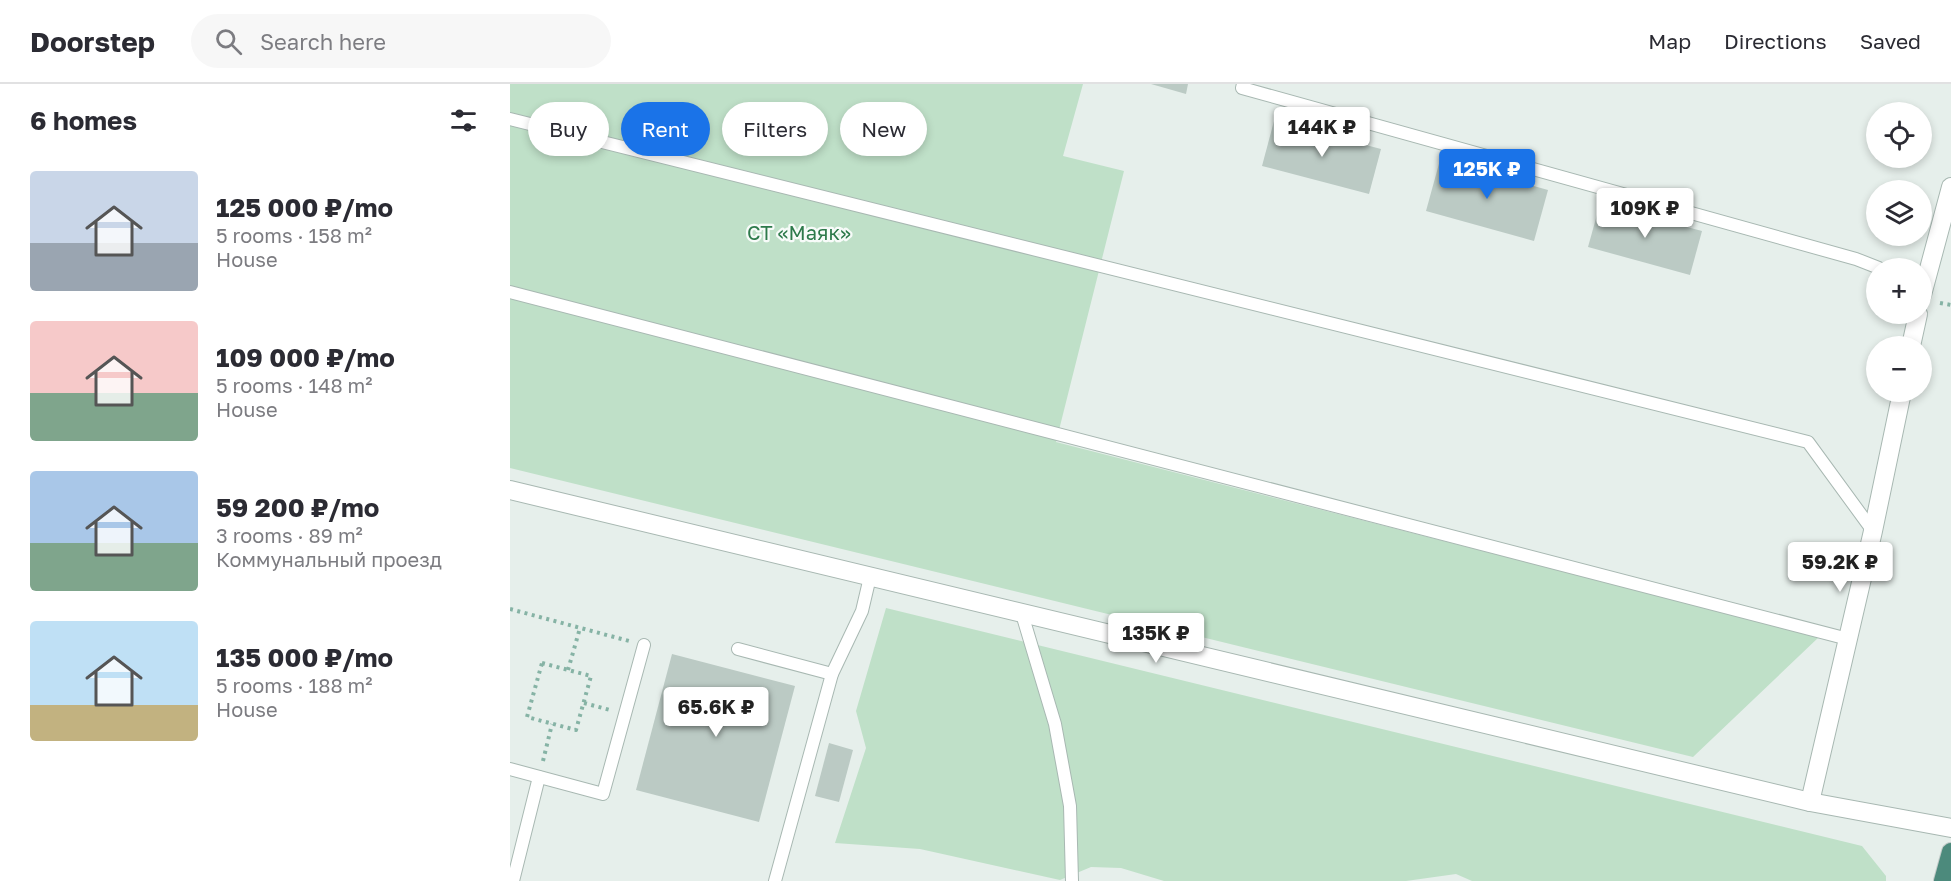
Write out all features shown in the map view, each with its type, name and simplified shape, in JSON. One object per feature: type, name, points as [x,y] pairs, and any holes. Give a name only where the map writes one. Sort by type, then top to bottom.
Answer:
[{"type":"highway","points":[[1943,881],[1951,852]]},
{"type":"street","points":[[1931,258],[1951,187]]},
{"type":"street","points":[[1810,802],[1873,531],[1900,402]]},
{"type":"street","points":[[510,490],[1810,802],[1951,828]]},
{"type":"lane","points":[[1243,84],[1242,88],[1866,263]]},
{"type":"lane","points":[[510,119],[1808,442],[1873,531]]},
{"type":"lane","points":[[510,292],[1848,639]]},
{"type":"lane","points":[[775,881],[832,674],[862,611],[870,577]]},
{"type":"lane","points":[[1022,614],[1055,724],[1070,806],[1072,881]]},
{"type":"lane","points":[[510,769],[603,794],[644,645]]},
{"type":"lane","points":[[738,649],[832,674]]},
{"type":"lane","points":[[513,881],[538,777]]},
{"type":"path","points":[[510,609],[644,645]]},
{"type":"path","points":[[568,670],[579,628]]},
{"type":"path","points":[[542,663],[568,670],[591,676],[576,730],[527,717],[542,663]]},
{"type":"path","points":[[584,703],[625,714]]},
{"type":"path","points":[[538,777],[552,724]]},
{"type":"green space","name":"СТ «Маяк»","points":[[510,84],[1083,84],[1063,156],[1124,171],[1056,442],[1819,637],[1693,757],[510,468]]},
{"type":"green space","points":[[886,608],[1862,846],[1886,876],[1886,881],[1472,881],[1456,874],[1406,881],[1164,881],[1121,868],[1091,867],[1060,880],[920,849],[835,843],[866,748],[856,711]]},
{"type":"building","points":[[1151,84],[1188,84],[1186,94]]},
{"type":"building","points":[[1274,121],[1381,149],[1369,194],[1262,166]]},
{"type":"building","points":[[1440,160],[1548,190],[1534,241],[1426,211]]},
{"type":"building","points":[[1600,204],[1702,231],[1690,275],[1588,247]]},
{"type":"building","points":[[672,654],[795,686],[759,822],[636,790]]},
{"type":"building","points":[[829,743],[853,750],[839,802],[815,796]]}]
